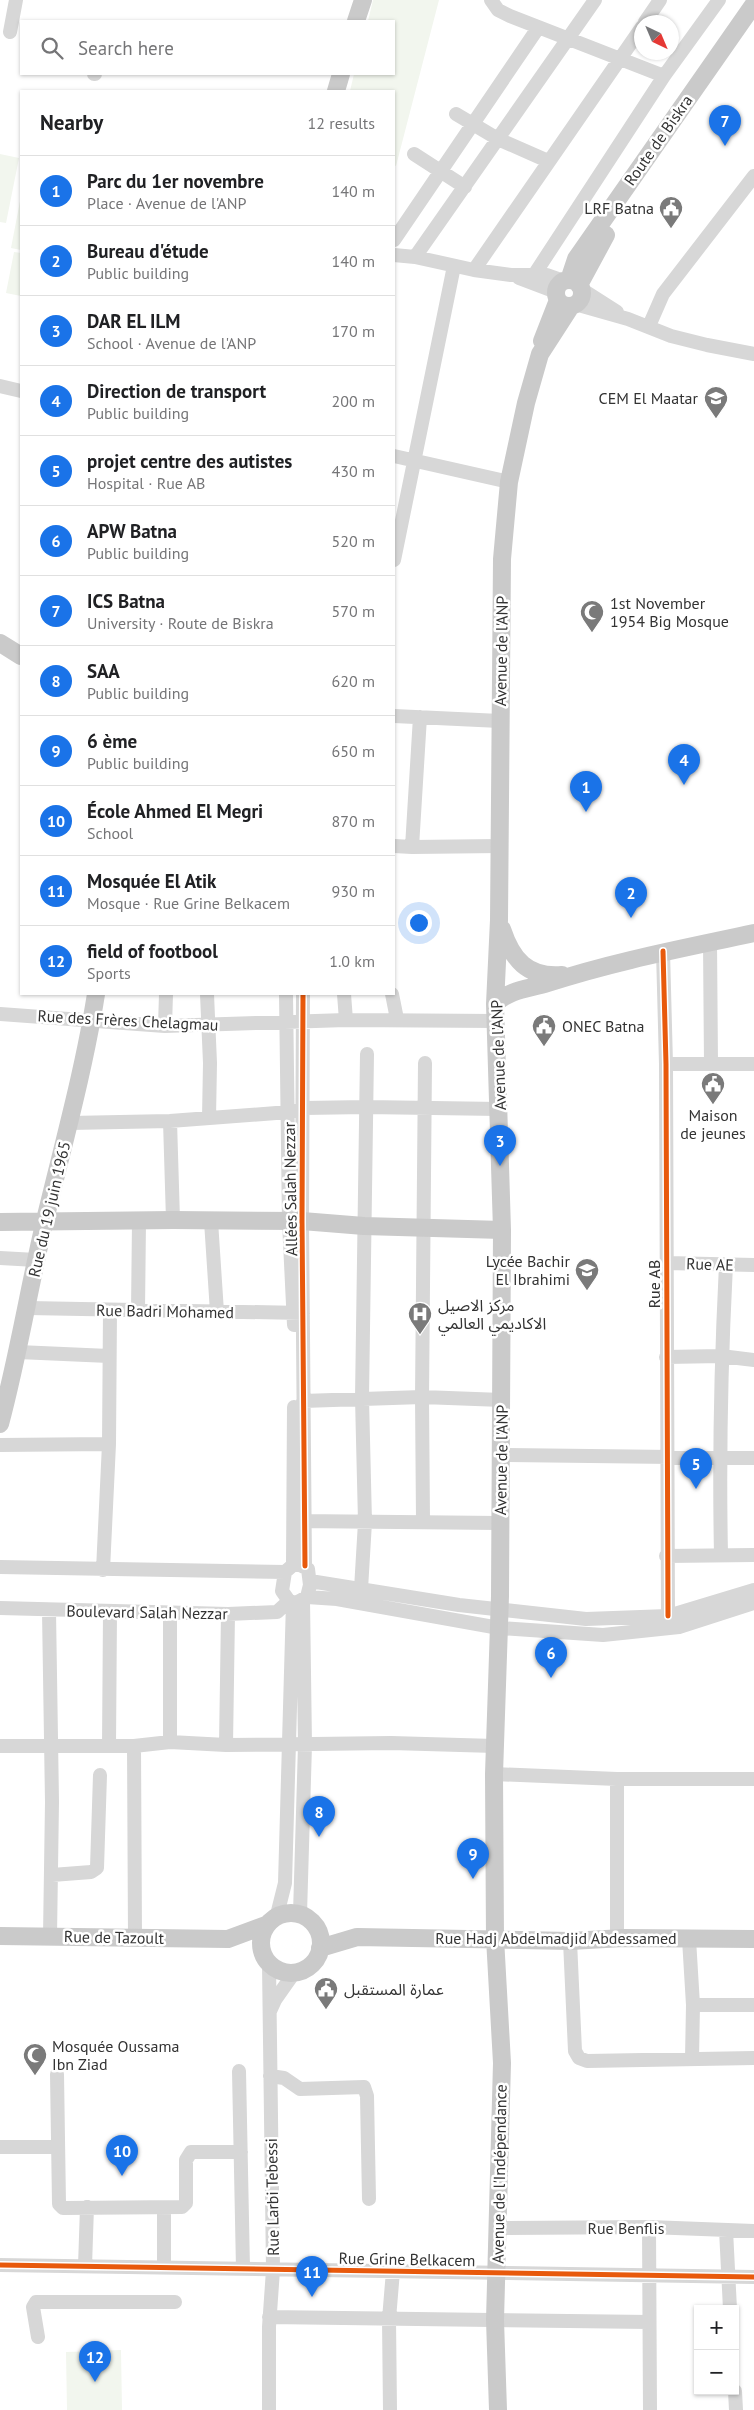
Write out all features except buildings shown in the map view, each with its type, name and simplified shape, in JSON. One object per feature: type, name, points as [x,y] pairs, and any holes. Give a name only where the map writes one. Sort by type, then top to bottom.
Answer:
[{"type":"main road","points":[[356,20],[363,0]]},
{"type":"main road","name":"Route de Biskra","points":[[569,292],[571,270],[580,252],[754,4]]},
{"type":"main road","name":"Route de Biskra","points":[[569,292],[754,22]]},
{"type":"main road","points":[[336,90],[341,75]]},
{"type":"main road","name":"Avenue de l'ANP","points":[[495,1938],[494,1774],[500,1610],[499,1524],[502,1455],[502,1230],[496,1012],[500,846],[502,559],[509,482],[526,403],[540,354],[542,338],[569,292]]},
{"type":"main road","points":[[0,643],[20,655]]},
{"type":"main road","points":[[499,920],[509,948],[525,967],[551,976],[572,975]]},
{"type":"main road","points":[[496,1012],[507,994],[663,951],[754,933]]},
{"type":"main road","name":"Rue du 19 juin 1965","points":[[0,1424],[6,1378],[18,1352],[44,1221],[70,1122],[96,995]]},
{"type":"main road","points":[[0,1222],[296,1221],[364,1226],[502,1230]]},
{"type":"main road","points":[[288,1912],[307,1919],[321,1939],[320,1948],[311,1965],[294,1973],[285,1973],[266,1961],[260,1941],[272,1920],[288,1912]]},
{"type":"main road","name":"Rue Hadj Abdelmadjid Abdessamed","points":[[307,1919],[357,1938]]},
{"type":"main road","name":"Rue de Tazoult","points":[[228,1939],[272,1920]]},
{"type":"main road","name":"Rue de Tazoult","points":[[0,1936],[228,1939],[246,1946],[266,1961]]},
{"type":"main road","name":"Rue Hadj Abdelmadjid Abdessamed","points":[[320,1948],[357,1938],[495,1938],[570,1941],[617,1938],[754,1939]]},
{"type":"main road","name":"Avenue de l'Indépendance","points":[[495,1938],[502,2063],[496,2320],[498,2410]]},
{"type":"street","points":[[10,32],[16,0]]},
{"type":"street","points":[[491,0],[498,10],[538,28],[664,76]]},
{"type":"street","points":[[415,257],[595,0]]},
{"type":"street","points":[[650,15],[660,0]]},
{"type":"street","points":[[534,274],[664,76],[719,0]]},
{"type":"street","points":[[395,239],[538,28]]},
{"type":"street","points":[[474,270],[634,39]]},
{"type":"street","points":[[456,114],[498,139],[548,161]]},
{"type":"street","points":[[414,154],[465,187]]},
{"type":"street","points":[[649,326],[660,293],[754,176]]},
{"type":"street","points":[[395,255],[415,257],[474,270],[511,275],[569,292],[671,336],[752,354]]},
{"type":"street","points":[[395,555],[454,266]]},
{"type":"street","points":[[511,275],[534,274],[550,276],[569,292]]},
{"type":"street","points":[[0,386],[20,391]]},
{"type":"street","points":[[395,456],[509,482]]},
{"type":"street","points":[[395,716],[500,721]]},
{"type":"street","points":[[412,847],[420,717]]},
{"type":"street","points":[[395,846],[500,846]]},
{"type":"street","points":[[710,942],[711,1064]]},
{"type":"street","name":"Rue AB","points":[[663,951],[666,1064],[666,1556],[668,1616]]},
{"type":"street","points":[[165,1026],[166,995]]},
{"type":"street","points":[[207,995],[209,1118]]},
{"type":"street","name":"Allées Salah Nezzar","points":[[286,995],[289,1112],[296,1221],[299,1313],[300,1521],[294,1568]]},
{"type":"street","points":[[296,1221],[304,1108],[305,1021],[303,995]]},
{"type":"street","points":[[344,995],[346,1020]]},
{"type":"street","points":[[392,995],[397,1020]]},
{"type":"street","name":"Rue des Frères Chelagmau","points":[[0,1014],[165,1026],[209,1026],[305,1021],[397,1020],[496,1012]]},
{"type":"street","points":[[361,1589],[365,1522],[362,1398],[367,1054]]},
{"type":"street","points":[[423,1521],[422,1398],[425,1064]]},
{"type":"street","points":[[666,1064],[754,1064]]},
{"type":"street","points":[[70,1122],[170,1121],[289,1112],[304,1108],[366,1106],[425,1109],[499,1109]]},
{"type":"street","points":[[170,1121],[173,1220]]},
{"type":"street","points":[[138,1311],[139,1221]]},
{"type":"street","points":[[210,1221],[217,1312]]},
{"type":"street","points":[[0,1258],[36,1260]]},
{"type":"street","name":"Rue AE","points":[[667,1263],[754,1265]]},
{"type":"street","points":[[721,1554],[719,1458],[721,1356],[726,1265]]},
{"type":"street","name":"Rue Badri Mohamed","points":[[28,1308],[299,1313]]},
{"type":"street","points":[[104,1570],[109,1444],[110,1310]]},
{"type":"street","points":[[299,1313],[303,1400],[300,1521],[423,1521],[499,1524]]},
{"type":"street","points":[[18,1352],[109,1356]]},
{"type":"street","points":[[666,1357],[721,1356],[754,1360]]},
{"type":"street","points":[[303,1400],[362,1398],[502,1400]]},
{"type":"street","points":[[0,1445],[109,1444]]},
{"type":"street","points":[[502,1455],[754,1458]]},
{"type":"street","points":[[666,1556],[754,1555]]},
{"type":"street","points":[[0,1567],[104,1570],[294,1568],[309,1572],[310,1581],[298,1600],[288,1745],[286,1884],[272,1920]]},
{"type":"street","points":[[294,1568],[282,1591],[298,1600],[337,1599],[499,1628],[603,1634],[679,1627],[754,1603]]},
{"type":"street","points":[[310,1581],[500,1610],[586,1619],[668,1616],[754,1590]]},
{"type":"street","points":[[419,1613],[424,1599]]},
{"type":"street","points":[[298,1600],[305,1745],[307,1919]]},
{"type":"street","name":"Boulevard Salah Nezzar","points":[[0,1608],[49,1611],[228,1614],[277,1612],[298,1600]]},
{"type":"street","points":[[49,1611],[52,1875],[50,1936]]},
{"type":"street","points":[[109,1746],[110,1612]]},
{"type":"street","points":[[170,1613],[170,1742]]},
{"type":"street","points":[[226,1745],[228,1614]]},
{"type":"street","points":[[0,1746],[134,1746],[170,1742],[226,1745],[391,1743],[495,1746]]},
{"type":"street","points":[[134,1746],[135,1937]]},
{"type":"street","points":[[494,1774],[617,1779],[754,1779]]},
{"type":"street","points":[[52,1875],[91,1872],[97,1868],[100,1775]]},
{"type":"street","points":[[617,1779],[617,1938]]},
{"type":"street","points":[[689,1939],[693,2005],[692,2059]]},
{"type":"street","points":[[570,1941],[575,2051],[579,2058],[587,2061],[754,2058]]},
{"type":"street","name":"Rue Larbi Tebessi","points":[[266,1961],[273,2270],[269,2317],[269,2410]]},
{"type":"street","points":[[268,2014],[275,2000],[294,1973]]},
{"type":"street","points":[[693,2005],[754,2005]]},
{"type":"street","points":[[239,2071],[243,2269]]},
{"type":"street","points":[[57,2074],[57,2147],[60,2206],[65,2208],[182,2207],[186,2204],[186,2160],[191,2152],[240,2152]]},
{"type":"street","points":[[270,2076],[284,2078],[300,2089],[364,2087],[367,2096],[369,2199]]},
{"type":"street","points":[[0,2148],[57,2147]]},
{"type":"street","points":[[85,2266],[87,2207]]},
{"type":"street","points":[[164,2208],[164,2268]]},
{"type":"street","points":[[648,2227],[650,2410]]},
{"type":"street","name":"Rue Benflis","points":[[498,2228],[648,2227],[754,2231]]},
{"type":"street","points":[[726,2230],[730,2305]]},
{"type":"street","name":"Rue Grine Belkacem","points":[[0,2265],[754,2277]]},
{"type":"street","points":[[390,2410],[390,2319],[393,2271]]},
{"type":"street","points":[[38,2337],[33,2307],[36,2302],[175,2302]]},
{"type":"street","points":[[269,2317],[649,2322]]},
{"type":"street","points":[[735,2395],[736,2410]]},
{"type":"shaded area","points":[[373,0],[439,0],[396,166],[395,90],[350,90],[354,75],[395,75],[395,20],[368,20]]},
{"type":"shaded area","points":[[0,154],[19,158],[6,223],[0,222]]},
{"type":"shaded area","points":[[20,201],[20,250],[11,248]]},
{"type":"shaded area","points":[[14,252],[20,253],[20,296],[6,293]]},
{"type":"shaded area","points":[[121,2350],[122,2410],[67,2410],[66,2352]]},
{"type":"cycle path","points":[[663,951],[666,1064],[668,1616]]},
{"type":"cycle path","points":[[303,995],[302,1221],[305,1566]]},
{"type":"cycle path","points":[[0,2265],[754,2277]]},
{"type":"place","name":"ICS Batna","points":[[725,146]]},
{"type":"place","name":"LRF Batna","points":[[671,229]]},
{"type":"place","name":"CEM El Maatar","points":[[716,419]]},
{"type":"place","name":"1st November 1954 Big Mosque","points":[[592,633]]},
{"type":"place","name":"Direction de transport","points":[[684,785]]},
{"type":"place","name":"Parc du 1er novembre","points":[[586,812]]},
{"type":"place","name":"Bureau d'étude","points":[[631,918]]},
{"type":"place","name":"ONEC Batna","points":[[544,1047]]},
{"type":"place","name":"Maison de jeunes","points":[[713,1105]]},
{"type":"place","name":"DAR EL ILM","points":[[500,1166]]},
{"type":"place","name":"Lycée Bachir El Ibrahimi","points":[[587,1291]]},
{"type":"place","name":"مركز الاصيل الاكاديمي العالمي","points":[[420,1335]]},
{"type":"place","name":"projet centre des autistes","points":[[696,1489]]},
{"type":"place","name":"APW Batna","points":[[551,1678]]},
{"type":"place","name":"SAA","points":[[319,1837]]},
{"type":"place","name":"6 ème","points":[[473,1879]]},
{"type":"place","name":"عمارة المستقبل","points":[[326,2010]]},
{"type":"place","name":"Mosquée Oussama Ibn Ziad","points":[[35,2076]]},
{"type":"place","name":"École Ahmed El Megri","points":[[122,2176]]},
{"type":"place","name":"Mosquée El Atik","points":[[312,2297]]},
{"type":"place","name":"field of footbool","points":[[95,2382]]}]
